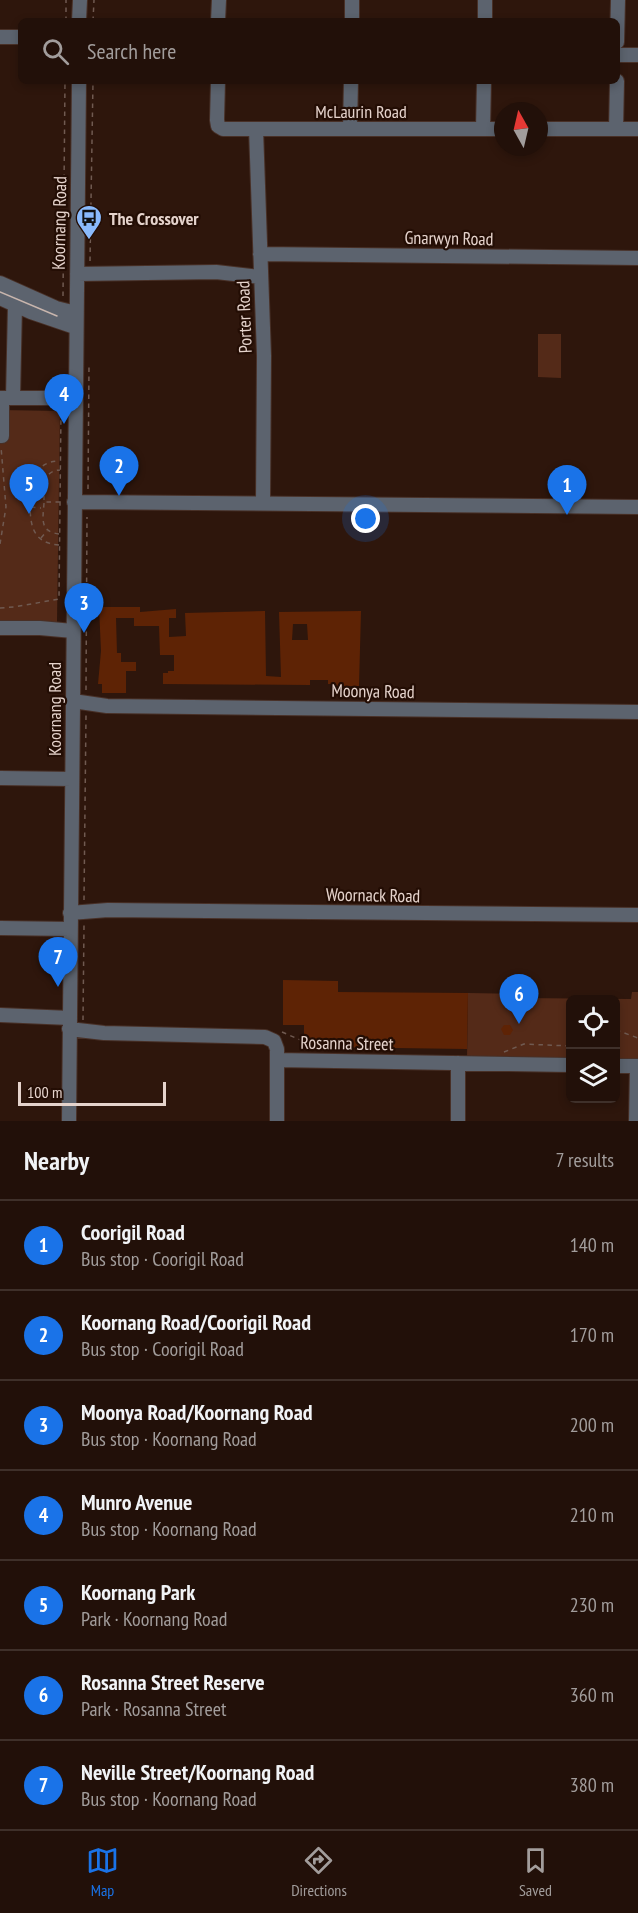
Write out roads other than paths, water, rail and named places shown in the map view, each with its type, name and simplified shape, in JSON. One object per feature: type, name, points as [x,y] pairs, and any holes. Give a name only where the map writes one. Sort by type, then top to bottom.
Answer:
[{"type":"street","points":[[79,18],[80,0]]},
{"type":"street","points":[[218,18],[219,0]]},
{"type":"street","points":[[352,0],[352,18]]},
{"type":"street","points":[[484,18],[485,0]]},
{"type":"street","points":[[618,0],[618,18]]},
{"type":"street","points":[[0,37],[18,37]]},
{"type":"street","points":[[620,55],[638,55]]},
{"type":"street","name":"Koornang Road","points":[[69,1121],[72,1023],[70,929],[77,910],[72,779],[79,706],[73,626],[74,502],[68,398],[76,313],[83,274],[79,84]]},
{"type":"street","name":"McLaurin Road","points":[[218,84],[217,120],[220,128],[494,129]]},
{"type":"street","points":[[350,128],[351,84]]},
{"type":"street","points":[[483,129],[484,84]]},
{"type":"street","points":[[616,84],[616,129]]},
{"type":"street","name":"Porter Road","points":[[256,129],[264,356],[263,503]]},
{"type":"street","points":[[548,129],[638,129]]},
{"type":"street","name":"Gnarwyn Road","points":[[260,266],[638,258]]},
{"type":"street","points":[[83,274],[216,272],[260,266]]},
{"type":"street","points":[[0,283],[46,304],[76,313]]},
{"type":"street","points":[[0,298],[75,327]]},
{"type":"street","points":[[1,436],[15,305]]},
{"type":"street","points":[[5,398],[68,398]]},
{"type":"street","points":[[74,502],[638,507]]},
{"type":"street","points":[[0,628],[73,626]]},
{"type":"street","name":"Moonya Road","points":[[79,706],[638,712]]},
{"type":"street","points":[[0,778],[72,779]]},
{"type":"street","name":"Woornack Road","points":[[77,910],[638,915]]},
{"type":"street","points":[[0,928],[70,929]]},
{"type":"street","name":"Rosanna Street","points":[[0,1015],[24,1015],[72,1023],[104,1034],[265,1036],[274,1041],[277,1060],[566,1065]]},
{"type":"street","points":[[277,1060],[277,1121]]},
{"type":"street","points":[[458,1064],[458,1121]]},
{"type":"street","points":[[620,1066],[638,1066],[636,1121]]},
{"type":"tram line","points":[[0,292],[57,316]]},
{"type":"place","name":"The Crossover","points":[[89,241]]},
{"type":"place","name":"Munro Avenue","points":[[64,424]]},
{"type":"place","name":"Koornang Road/Coorigil Road","points":[[119,496]]},
{"type":"place","name":"Koornang Park","points":[[29,514]]},
{"type":"place","name":"Coorigil Road","points":[[567,515]]},
{"type":"place","name":"Moonya Road/Koornang Road","points":[[84,633]]},
{"type":"place","name":"Neville Street/Koornang Road","points":[[58,987]]},
{"type":"place","name":"Rosanna Street Reserve","points":[[519,1024]]}]
